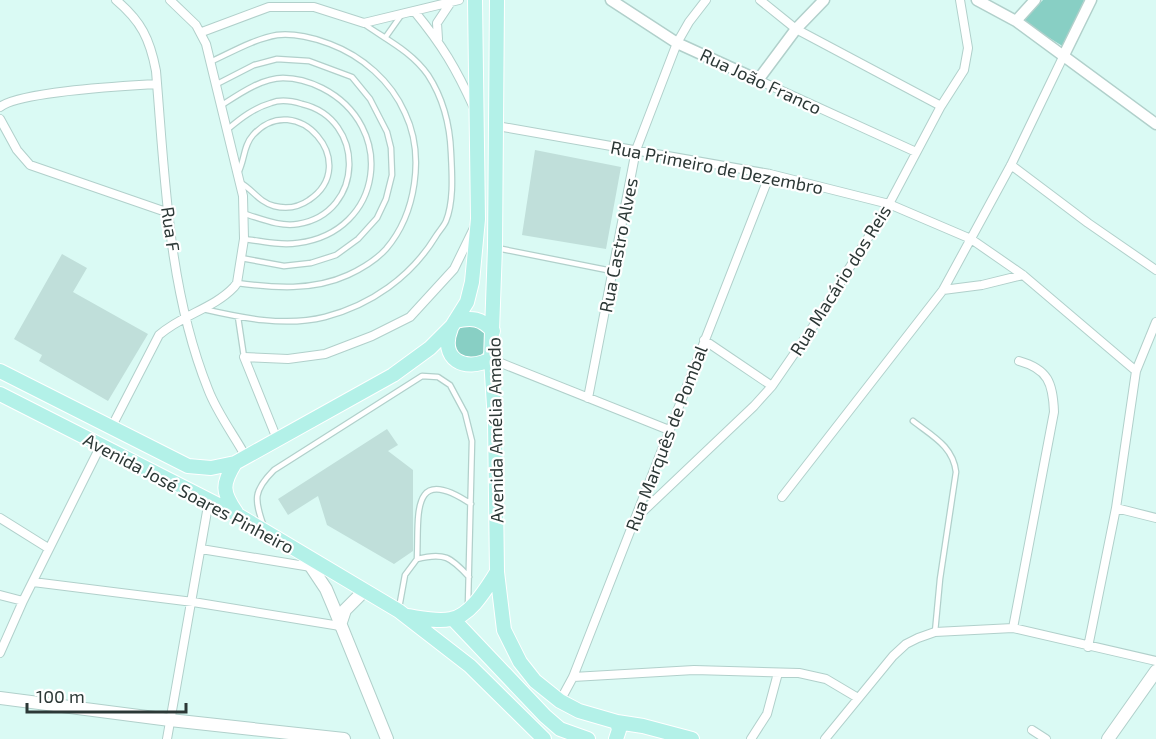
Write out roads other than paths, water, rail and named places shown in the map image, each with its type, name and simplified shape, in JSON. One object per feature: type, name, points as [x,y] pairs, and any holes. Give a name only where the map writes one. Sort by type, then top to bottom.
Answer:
[{"type":"main road","points":[[238,515],[228,501],[224,490],[227,476],[241,460],[393,375],[430,348],[453,324],[466,302],[472,282],[478,219],[475,0]]},
{"type":"main road","name":"Avenida Amélia Amado","points":[[497,0],[495,247],[491,359],[495,421],[497,572],[504,630],[520,662],[535,681],[560,701],[579,711],[617,722],[642,733],[692,739]]},
{"type":"main road","points":[[453,324],[473,318],[480,320],[493,331]]},
{"type":"main road","points":[[453,324],[448,342],[449,350],[459,363],[475,366],[491,359]]},
{"type":"main road","name":"Avenida José Soares Pinheiro","points":[[0,371],[189,466],[211,468],[241,460]]},
{"type":"main road","name":"Avenida José Soares Pinheiro","points":[[0,394],[238,515],[365,590],[402,614],[470,666],[544,739]]},
{"type":"main road","points":[[302,554],[326,589],[387,739]]},
{"type":"main road","points":[[402,614],[431,619],[453,619],[468,610],[497,572]]},
{"type":"main road","points":[[340,626],[345,610],[365,590]]},
{"type":"main road","points":[[453,619],[545,716],[560,729],[588,739]]},
{"type":"main road","points":[[1108,739],[1156,671]]},
{"type":"main road","points":[[0,698],[344,739]]},
{"type":"main road","points":[[616,739],[617,722]]},
{"type":"street","name":"Rua F","points":[[116,0],[137,21],[146,34],[153,53],[169,213],[184,316],[208,391],[241,460]]},
{"type":"street","points":[[111,428],[159,335],[184,316],[203,309],[231,290],[237,283],[244,239],[245,214],[241,183],[202,33],[170,0]]},
{"type":"street","name":"Rua João Franco","points":[[611,0],[677,43],[916,152]]},
{"type":"street","name":"Rua Castro Alves","points":[[588,398],[636,150],[677,43],[706,0]]},
{"type":"street","points":[[760,0],[796,29],[941,106]]},
{"type":"street","points":[[758,80],[796,29],[825,0]]},
{"type":"street","name":"Rua Macário dos Reis","points":[[636,518],[715,445],[772,386],[814,325],[889,204],[941,106],[964,70],[969,48],[960,0]]},
{"type":"street","points":[[977,0],[1016,21],[1156,124]]},
{"type":"street","points":[[1016,21],[1035,0]]},
{"type":"street","points":[[782,497],[943,290],[1011,165],[1091,0]]},
{"type":"street","points":[[202,33],[269,7],[314,7],[364,23],[455,1]]},
{"type":"street","points":[[438,39],[437,22],[455,1]]},
{"type":"street","points":[[415,12],[438,39],[457,69],[477,115]]},
{"type":"street","points":[[0,107],[6,102],[45,94],[157,84]]},
{"type":"street","points":[[0,119],[16,150],[30,165],[169,213]]},
{"type":"street","name":"Rua Primeiro de Dezembro","points":[[497,126],[770,174],[889,204],[971,239],[1023,275],[1136,371]]},
{"type":"street","points":[[1011,165],[1088,223],[1156,270]]},
{"type":"street","name":"Rua Marquês de Pombal","points":[[560,701],[573,677],[770,174]]},
{"type":"street","points":[[277,439],[244,357],[288,359],[325,354],[372,336],[410,317],[454,269],[478,219]]},
{"type":"street","points":[[943,290],[982,285],[1023,275]]},
{"type":"street","points":[[1088,647],[1116,508],[1136,371],[1156,322]]},
{"type":"street","points":[[704,340],[772,386]]},
{"type":"street","points":[[491,359],[669,430]]},
{"type":"street","points":[[1013,628],[1054,412],[1050,382],[1044,373],[1033,365],[1019,361]]},
{"type":"street","points":[[0,653],[48,548],[101,445]]},
{"type":"street","points":[[167,739],[193,602],[209,500]]},
{"type":"street","points":[[1116,508],[1156,518]]},
{"type":"street","points":[[0,518],[48,548]]},
{"type":"street","name":"Avenida José Soares Pinheiro","points":[[201,549],[311,567]]},
{"type":"street","points":[[33,582],[193,602],[340,626]]},
{"type":"street","points":[[0,595],[22,602]]},
{"type":"street","points":[[825,739],[893,656],[906,644],[935,632],[1013,628],[1156,661]]},
{"type":"street","points":[[573,677],[694,670],[799,673],[826,680],[858,698]]},
{"type":"street","points":[[751,739],[767,714],[778,673]]},
{"type":"street","points":[[1032,730],[1046,739]]},
{"type":"lane","points":[[385,38],[402,14]]},
{"type":"lane","points":[[203,309],[238,317],[300,321],[324,317],[361,305],[402,279],[425,254],[446,220],[453,182],[451,139],[443,104],[428,76],[409,54],[364,23]]},
{"type":"lane","points":[[210,62],[254,42],[279,35],[314,38],[346,50],[365,62],[388,84],[405,112],[415,142],[415,178],[406,217],[385,250],[346,276],[315,285],[268,287],[237,283]]},
{"type":"lane","points":[[217,84],[254,65],[277,59],[309,61],[352,77],[370,99],[387,132],[391,148],[392,176],[386,199],[377,218],[358,239],[336,255],[311,263],[284,266],[241,258]]},
{"type":"lane","points":[[221,106],[235,96],[264,82],[282,77],[308,81],[338,96],[355,114],[365,132],[372,155],[371,174],[360,207],[344,225],[312,241],[297,244],[244,239]]},
{"type":"lane","points":[[228,129],[256,110],[273,102],[290,100],[313,106],[326,115],[340,129],[349,151],[348,183],[329,211],[315,219],[297,224],[281,224],[245,214]]},
{"type":"lane","points":[[238,173],[244,151],[252,136],[265,125],[273,122],[290,121],[306,126],[319,136],[327,152],[329,169],[324,185],[313,198],[298,206],[290,208],[273,206],[258,198],[241,183]]},
{"type":"lane","points":[[495,247],[612,271]]},
{"type":"lane","points":[[238,317],[244,357]]},
{"type":"lane","points":[[266,532],[256,500],[260,483],[274,470],[422,376],[438,377],[457,394],[465,412],[472,441],[468,610]]},
{"type":"lane","points":[[913,421],[950,451],[956,472],[940,579],[935,632]]},
{"type":"lane","points":[[402,614],[400,597],[405,575],[417,560],[419,506],[424,494],[433,488],[439,488],[457,494],[471,504]]},
{"type":"lane","points":[[417,560],[436,555],[446,556],[469,577]]}]
